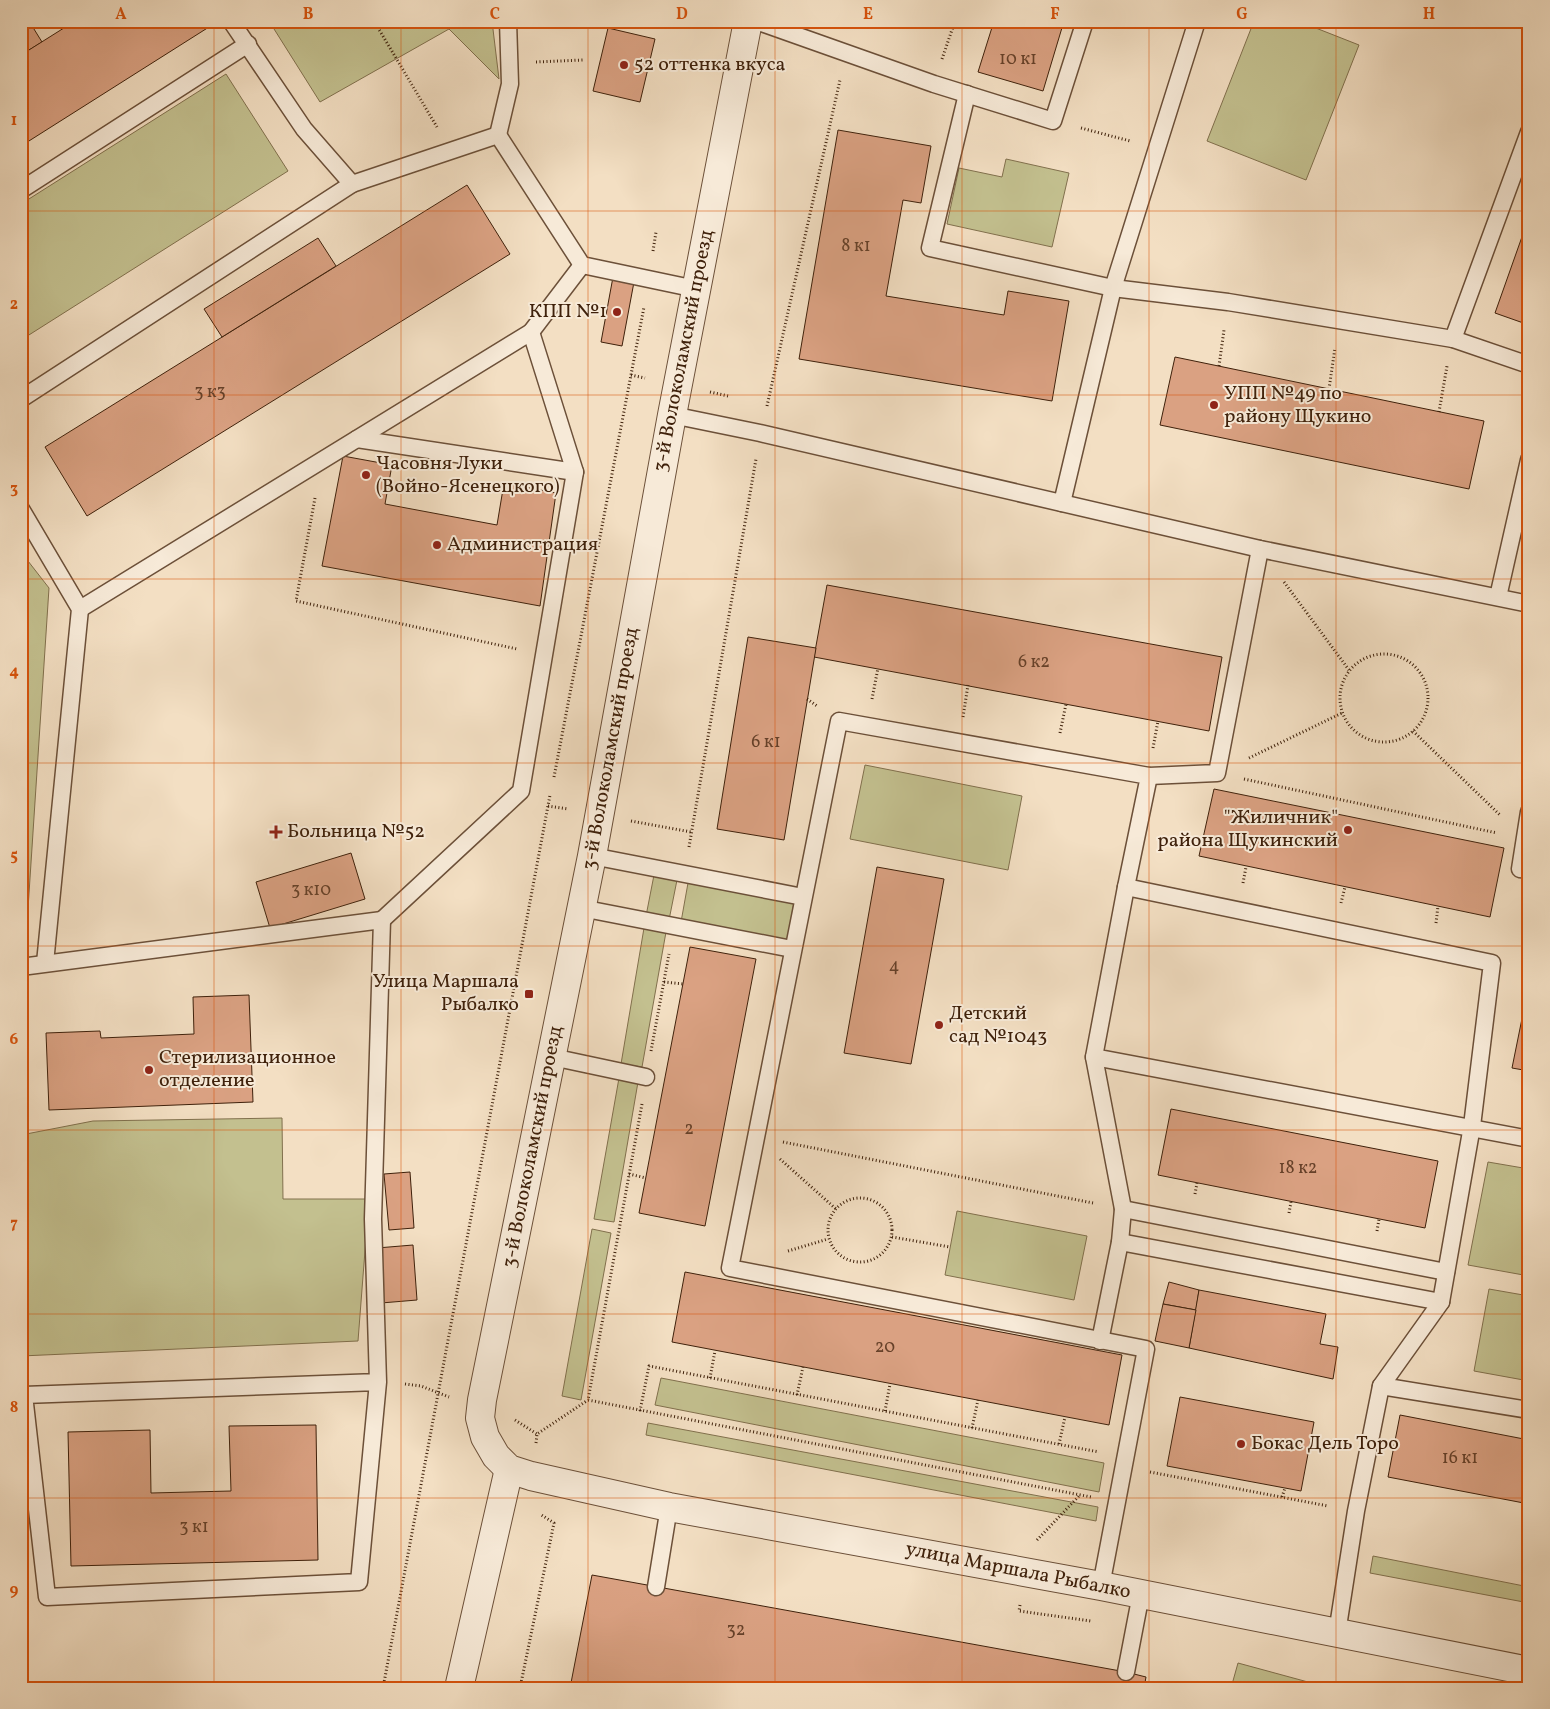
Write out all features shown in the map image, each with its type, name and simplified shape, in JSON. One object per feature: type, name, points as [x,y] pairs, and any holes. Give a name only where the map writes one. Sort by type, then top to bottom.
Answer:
[{"type":"street","name":"3-й Волоколамский проезд","points":[[509,1469],[496,1456],[485,1437],[480,1418],[592,856],[672,415],[748,21]]},
{"type":"street","name":"улица Маршала Рыбалко","points":[[509,1469],[532,1476],[669,1506],[1101,1586],[1529,1671]]},
{"type":"street","points":[[459,1688],[509,1469]]},
{"type":"lane","points":[[231,21],[304,129],[352,184]]},
{"type":"lane","points":[[508,21],[510,84],[498,135],[582,265],[696,289]]},
{"type":"lane","points":[[756,21],[934,84],[1053,121],[1085,21]]},
{"type":"lane","points":[[1062,503],[1113,288],[1197,21]]},
{"type":"lane","points":[[21,190],[248,44]]},
{"type":"lane","points":[[967,94],[930,248],[1113,288],[1228,302],[1452,338],[1529,365]]},
{"type":"lane","points":[[1452,338],[1529,132]]},
{"type":"lane","points":[[21,399],[352,184],[498,135]]},
{"type":"lane","points":[[80,609],[531,332],[582,265]]},
{"type":"lane","points":[[21,967],[45,962],[382,920],[521,791],[546,655],[575,472],[531,332]]},
{"type":"lane","points":[[672,415],[760,433],[1260,549],[1529,604]]},
{"type":"lane","points":[[357,439],[575,472]]},
{"type":"lane","points":[[1498,597],[1529,460]]},
{"type":"lane","points":[[21,509],[80,609],[45,962]]},
{"type":"lane","points":[[1101,1586],[1146,1349],[730,1268],[838,722],[1149,776],[1217,774],[1260,549]]},
{"type":"lane","points":[[1100,1340],[1120,1242],[1123,1209],[1094,1057],[1149,776]]},
{"type":"lane","points":[[1529,812],[1520,869],[1529,870]]},
{"type":"lane","points":[[592,856],[803,897]]},
{"type":"lane","points":[[1126,887],[1492,963],[1472,1126],[1441,1302],[1381,1386],[1356,1511],[1336,1633]]},
{"type":"lane","points":[[581,908],[792,949]]},
{"type":"lane","points":[[378,1382],[24,1395],[48,1597],[359,1582],[378,1382],[373,1219],[382,920]]},
{"type":"lane","points":[[552,1057],[646,1077]]},
{"type":"lane","points":[[1094,1057],[1472,1126],[1529,1139]]},
{"type":"lane","points":[[1123,1209],[1446,1272]]},
{"type":"lane","points":[[1120,1242],[1441,1302]]},
{"type":"lane","points":[[1381,1386],[1529,1410]]},
{"type":"lane","points":[[656,1587],[669,1506]]},
{"type":"lane","points":[[1126,1672],[1141,1594]]},
{"type":"path","points":[[374,21],[451,151]]},
{"type":"path","points":[[934,84],[955,21]]},
{"type":"path","points":[[509,63],[582,60]]},
{"type":"path","points":[[1053,121],[1157,148]]},
{"type":"path","points":[[383,1688],[437,1392],[649,278],[656,232]]},
{"type":"path","points":[[1219,366],[1228,302]]},
{"type":"path","points":[[1329,389],[1340,320]]},
{"type":"path","points":[[1439,412],[1452,338]]},
{"type":"path","points":[[322,461],[296,601],[546,655]]},
{"type":"path","points":[[1260,549],[1349,670]]},
{"type":"path","points":[[1388,654],[1403,658],[1415,666],[1424,678],[1428,692],[1427,706],[1422,720],[1413,731],[1401,738],[1387,742],[1373,741],[1360,735],[1349,726],[1342,713],[1340,698],[1342,684],[1349,670],[1360,661],[1374,655],[1388,654]]},
{"type":"path","points":[[1217,774],[1342,713]]},
{"type":"path","points":[[1413,731],[1524,839]]},
{"type":"path","points":[[1217,774],[1524,839]]},
{"type":"path","points":[[548,806],[572,810]]},
{"type":"path","points":[[628,820],[691,832]]},
{"type":"path","points":[[664,982],[683,984]]},
{"type":"path","points":[[755,1137],[1123,1209]]},
{"type":"path","points":[[755,1137],[836,1209]]},
{"type":"path","points":[[629,1174],[646,1178]]},
{"type":"path","points":[[853,1198],[874,1201],[889,1216],[892,1226],[892,1237],[888,1247],[872,1261],[850,1261],[833,1249],[828,1238],[829,1223],[836,1209],[843,1202],[853,1198]]},
{"type":"path","points":[[892,1237],[950,1247]]},
{"type":"path","points":[[710,1378],[715,1351]]},
{"type":"path","points":[[640,1411],[649,1366],[1059,1444],[1124,1462],[1282,1497],[1356,1511]]},
{"type":"path","points":[[797,1394],[802,1367]]},
{"type":"path","points":[[885,1411],[890,1384]]},
{"type":"path","points":[[535,1450],[537,1434],[588,1400]]},
{"type":"path","points":[[972,1428],[978,1400]]},
{"type":"path","points":[[1059,1444],[1065,1417]]},
{"type":"path","points":[[514,1419],[537,1434]]},
{"type":"path","points":[[1282,1497],[1284,1488]]},
{"type":"path","points":[[1036,1541],[1079,1495]]},
{"type":"path","points":[[520,1688],[554,1523]]},
{"type":"shaded area","points":[[269,21],[492,21],[499,79],[449,29],[320,102]]},
{"type":"shaded area","points":[[1254,21],[1298,21],[1359,45],[1306,180],[1207,141]]},
{"type":"shaded area","points":[[226,74],[288,171],[21,340],[21,204]]},
{"type":"shaded area","points":[[1006,159],[1069,173],[1052,247],[947,224],[959,168],[1002,177]]},
{"type":"shaded area","points":[[21,552],[49,588],[27,924],[21,925]]},
{"type":"shaded area","points":[[865,765],[1022,796],[1008,870],[850,839]]},
{"type":"shaded area","points":[[654,875],[677,880],[669,920],[646,916]]},
{"type":"shaded area","points":[[688,883],[794,902],[787,942],[681,922]]},
{"type":"shaded area","points":[[644,928],[666,932],[642,1067],[621,1064]]},
{"type":"shaded area","points":[[619,1078],[638,1082],[614,1222],[594,1219]]},
{"type":"shaded area","points":[[282,1118],[283,1199],[369,1199],[358,1341],[21,1356],[21,1135],[93,1121]]},
{"type":"shaded area","points":[[1488,1162],[1529,1169],[1529,1276],[1468,1265]]},
{"type":"shaded area","points":[[957,1211],[1087,1236],[1074,1300],[945,1275]]},
{"type":"shaded area","points":[[592,1229],[611,1233],[581,1400],[562,1396]]},
{"type":"shaded area","points":[[1489,1289],[1529,1296],[1529,1381],[1474,1371]]},
{"type":"shaded area","points":[[661,1378],[1104,1463],[1099,1492],[655,1405]]},
{"type":"shaded area","points":[[648,1423],[1098,1507],[1096,1521],[646,1435]]},
{"type":"shaded area","points":[[1373,1556],[1529,1587],[1529,1603],[1370,1573]]},
{"type":"shaded area","points":[[1238,1663],[1330,1688],[1231,1688]]},
{"type":"building","points":[[21,21],[29,21],[42,42],[21,55]]},
{"type":"building","points":[[75,21],[206,21],[209,27],[21,146],[21,55]]},
{"type":"building","points":[[994,21],[1064,21],[1043,91],[978,72]]},
{"type":"building","points":[[608,28],[655,39],[640,102],[593,91]]},
{"type":"building","points":[[838,130],[931,146],[921,203],[903,200],[886,296],[1004,315],[1008,291],[1069,301],[1052,401],[799,359]]},
{"type":"building","points":[[467,185],[510,254],[87,516],[45,447]]},
{"type":"building","points":[[1529,217],[1529,325],[1495,313]]},
{"type":"building","points":[[318,238],[336,266],[222,337],[204,309]]},
{"type":"building","name":"КПП №1","points":[[613,277],[634,282],[622,346],[601,342]]},
{"type":"building","points":[[1175,357],[1484,421],[1469,489],[1160,425]]},
{"type":"building","name":"Администрация","points":[[343,456],[392,465],[385,504],[497,525],[504,483],[556,493],[540,606],[322,566]]},
{"type":"building","points":[[827,585],[1222,657],[1209,731],[814,657]]},
{"type":"building","points":[[748,637],[816,648],[784,840],[717,829]]},
{"type":"building","points":[[1214,789],[1504,848],[1490,917],[1199,856]]},
{"type":"building","points":[[351,853],[365,899],[270,928],[256,882]]},
{"type":"building","points":[[877,867],[944,879],[911,1064],[844,1053]]},
{"type":"building","points":[[690,947],[756,959],[705,1226],[639,1213]]},
{"type":"building","points":[[1529,984],[1529,1071],[1512,1068]]},
{"type":"building","name":"Стерилизационное отделение","points":[[249,995],[253,1102],[49,1110],[46,1033],[100,1031],[101,1038],[194,1034],[193,997]]},
{"type":"building","points":[[1171,1109],[1438,1161],[1425,1228],[1158,1175]]},
{"type":"building","points":[[410,1172],[414,1228],[389,1230],[384,1174]]},
{"type":"building","points":[[413,1245],[417,1300],[381,1303],[377,1248]]},
{"type":"building","points":[[685,1272],[1122,1355],[1109,1425],[672,1342]]},
{"type":"building","points":[[1169,1282],[1199,1290],[1196,1310],[1163,1304]]},
{"type":"building","points":[[1199,1290],[1326,1314],[1320,1344],[1338,1347],[1333,1379],[1189,1348]]},
{"type":"building","points":[[1163,1304],[1196,1310],[1189,1348],[1155,1341]]},
{"type":"building","name":"Бокас Дель Торо","points":[[1180,1397],[1314,1422],[1301,1491],[1167,1466]]},
{"type":"building","points":[[1400,1415],[1529,1440],[1529,1504],[1388,1477]]},
{"type":"building","points":[[316,1425],[318,1560],[71,1566],[68,1432],[150,1430],[151,1493],[231,1491],[229,1426]]},
{"type":"building","points":[[592,1575],[1126,1672],[1146,1677],[1144,1688],[570,1688]]},
{"type":"building","points":[[43,1686],[127,1686],[127,1688],[43,1688]]},
{"type":"place","name":"52 оттенка вкуса","points":[[624,65]]},
{"type":"place","name":"КПП №1","points":[[617,312]]},
{"type":"place","name":"УПП №49 по району Щукино","points":[[1214,405]]},
{"type":"place","name":"Часовня Луки (Войно-Ясенецкого)","points":[[366,475]]},
{"type":"place","name":"Администрация","points":[[437,545]]},
{"type":"place","name":"\"Жиличник\" района Щукинский","points":[[1348,830]]},
{"type":"place","name":"Больница №52","points":[[276,832]]},
{"type":"place","name":"Улица Маршала Рыбалко","points":[[529,994]]},
{"type":"place","name":"Детский сад №1043","points":[[939,1025]]},
{"type":"place","name":"Стерилизационное отделение","points":[[149,1070]]},
{"type":"place","name":"Бокас Дель Торо","points":[[1241,1444]]}]
